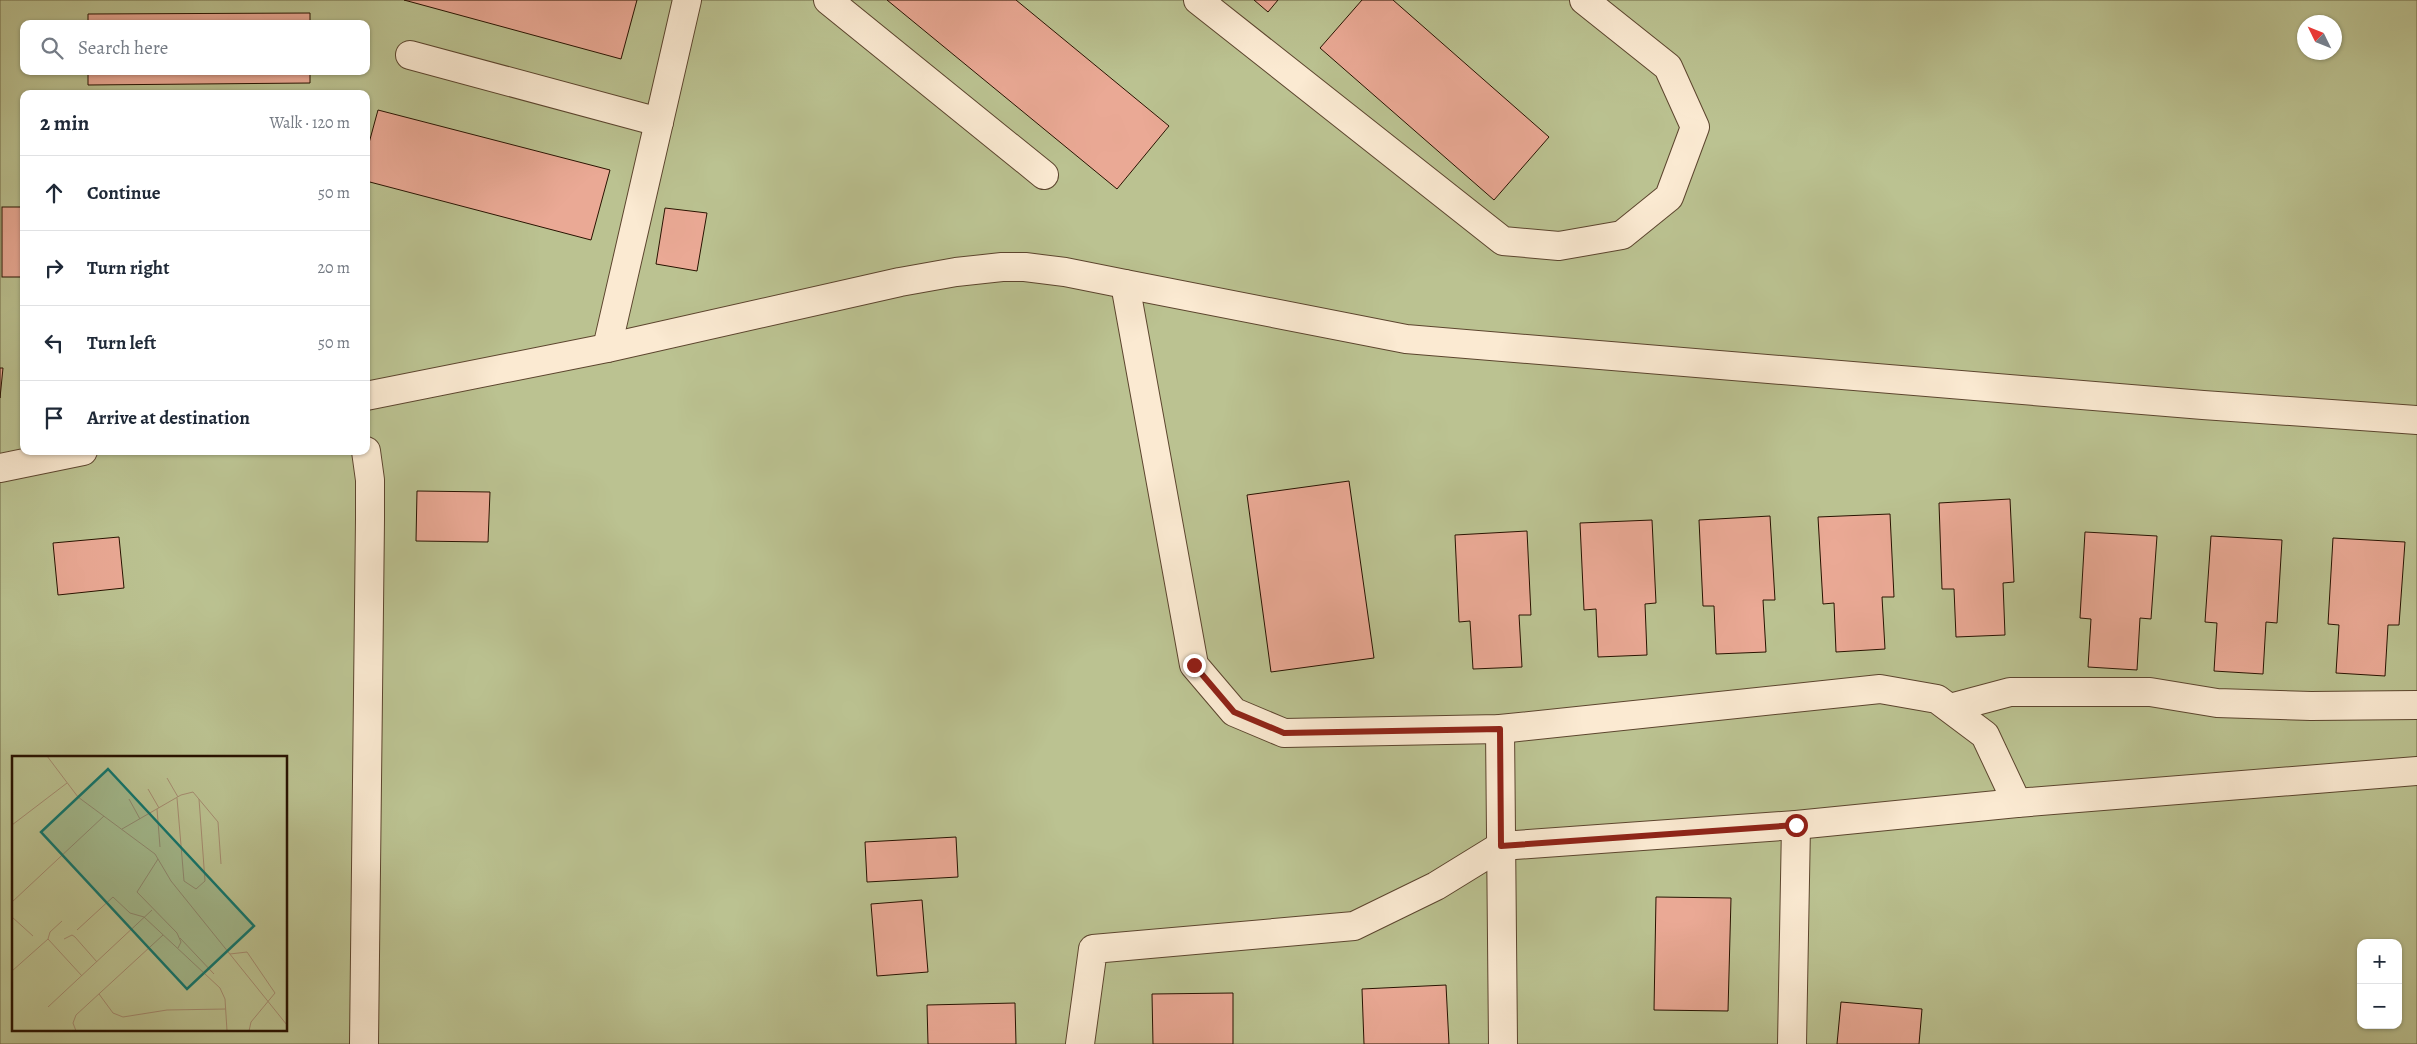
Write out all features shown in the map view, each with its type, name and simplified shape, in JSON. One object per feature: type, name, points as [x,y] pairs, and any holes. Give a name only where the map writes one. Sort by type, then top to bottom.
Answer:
[{"type":"street","points":[[607,348],[687,0]]},
{"type":"street","points":[[828,0],[1044,174]]},
{"type":"street","points":[[1198,0],[1503,241],[1559,246],[1622,235],[1669,197],[1695,127],[1668,67],[1584,0]]},
{"type":"street","points":[[410,55],[659,122]]},
{"type":"street","points":[[370,395],[607,348],[900,282],[956,272],[1002,267],[1025,267],[1065,272],[1406,339],[2203,405],[2417,420]]},
{"type":"street","points":[[1125,284],[1194,665],[1234,712],[1284,733],[1500,729],[1880,689],[1937,699],[1985,735],[2017,803]]},
{"type":"street","points":[[0,468],[63,455]]},
{"type":"street","points":[[364,1044],[370,529],[370,480],[367,455]]},
{"type":"street","points":[[1950,708],[2010,692],[2150,692],[2217,703],[2301,706],[2417,705]]},
{"type":"street","points":[[1500,729],[1504,1044]]},
{"type":"street","points":[[1080,1044],[1093,949],[1354,926],[1436,886],[1501,846],[1796,825],[2017,803],[2417,771]]},
{"type":"street","points":[[1792,1044],[1796,825]]},
{"type":"green space","points":[[0,0],[2417,0],[2417,1044],[0,1044]]},
{"type":"building","points":[[404,0],[637,0],[621,59]]},
{"type":"building","points":[[887,0],[1016,0],[1169,126],[1117,189]]},
{"type":"building","points":[[1254,0],[1278,0],[1268,12]]},
{"type":"building","points":[[1362,0],[1393,0],[1549,137],[1494,200],[1320,48]]},
{"type":"building","points":[[310,13],[310,20],[88,20],[88,14]]},
{"type":"building","points":[[88,75],[310,75],[310,83],[88,85]]},
{"type":"building","points":[[378,110],[610,170],[591,240],[370,182],[370,139]]},
{"type":"building","points":[[2,207],[20,207],[20,277],[2,277]]},
{"type":"building","points":[[665,208],[707,213],[697,271],[656,264]]},
{"type":"building","points":[[0,368],[3,368],[0,398]]},
{"type":"building","points":[[1349,481],[1374,658],[1271,672],[1247,495]]},
{"type":"building","points":[[417,491],[490,492],[488,542],[416,541]]},
{"type":"building","points":[[2010,499],[2014,582],[2003,583],[2005,635],[1956,637],[1954,589],[1942,589],[1939,503]]},
{"type":"building","points":[[1890,514],[1894,597],[1882,597],[1885,649],[1836,652],[1834,603],[1823,604],[1818,517]]},
{"type":"building","points":[[1770,516],[1775,600],[1763,600],[1766,652],[1716,654],[1714,606],[1703,606],[1699,520]]},
{"type":"building","points":[[1652,520],[1656,603],[1645,604],[1647,655],[1598,657],[1596,609],[1584,610],[1580,523]]},
{"type":"building","points":[[1527,531],[1531,615],[1519,615],[1522,667],[1473,669],[1470,621],[1459,622],[1455,535]]},
{"type":"building","points":[[2085,532],[2157,536],[2151,619],[2140,618],[2137,670],[2088,667],[2091,619],[2080,618]]},
{"type":"building","points":[[2211,536],[2282,540],[2277,623],[2266,622],[2263,674],[2214,671],[2217,623],[2205,622]]},
{"type":"building","points":[[119,537],[124,588],[58,595],[53,543]]},
{"type":"building","points":[[2333,538],[2405,542],[2399,625],[2388,625],[2385,676],[2336,673],[2339,625],[2328,624]]},
{"type":"building","points":[[956,837],[958,877],[867,882],[865,842]]},
{"type":"building","points":[[1656,897],[1731,898],[1728,1011],[1654,1010]]},
{"type":"building","points":[[922,900],[928,972],[877,976],[871,904]]},
{"type":"building","points":[[1446,985],[1449,1044],[1364,1044],[1362,989]]},
{"type":"building","points":[[1233,993],[1233,1044],[1153,1044],[1152,994]]},
{"type":"building","points":[[1841,1002],[1922,1009],[1919,1044],[1837,1044]]},
{"type":"building","points":[[1015,1003],[1016,1044],[928,1044],[927,1005]]},
{"type":"route","points":[[1194,665],[1234,712],[1284,733],[1500,729],[1501,846],[1796,825]]}]
